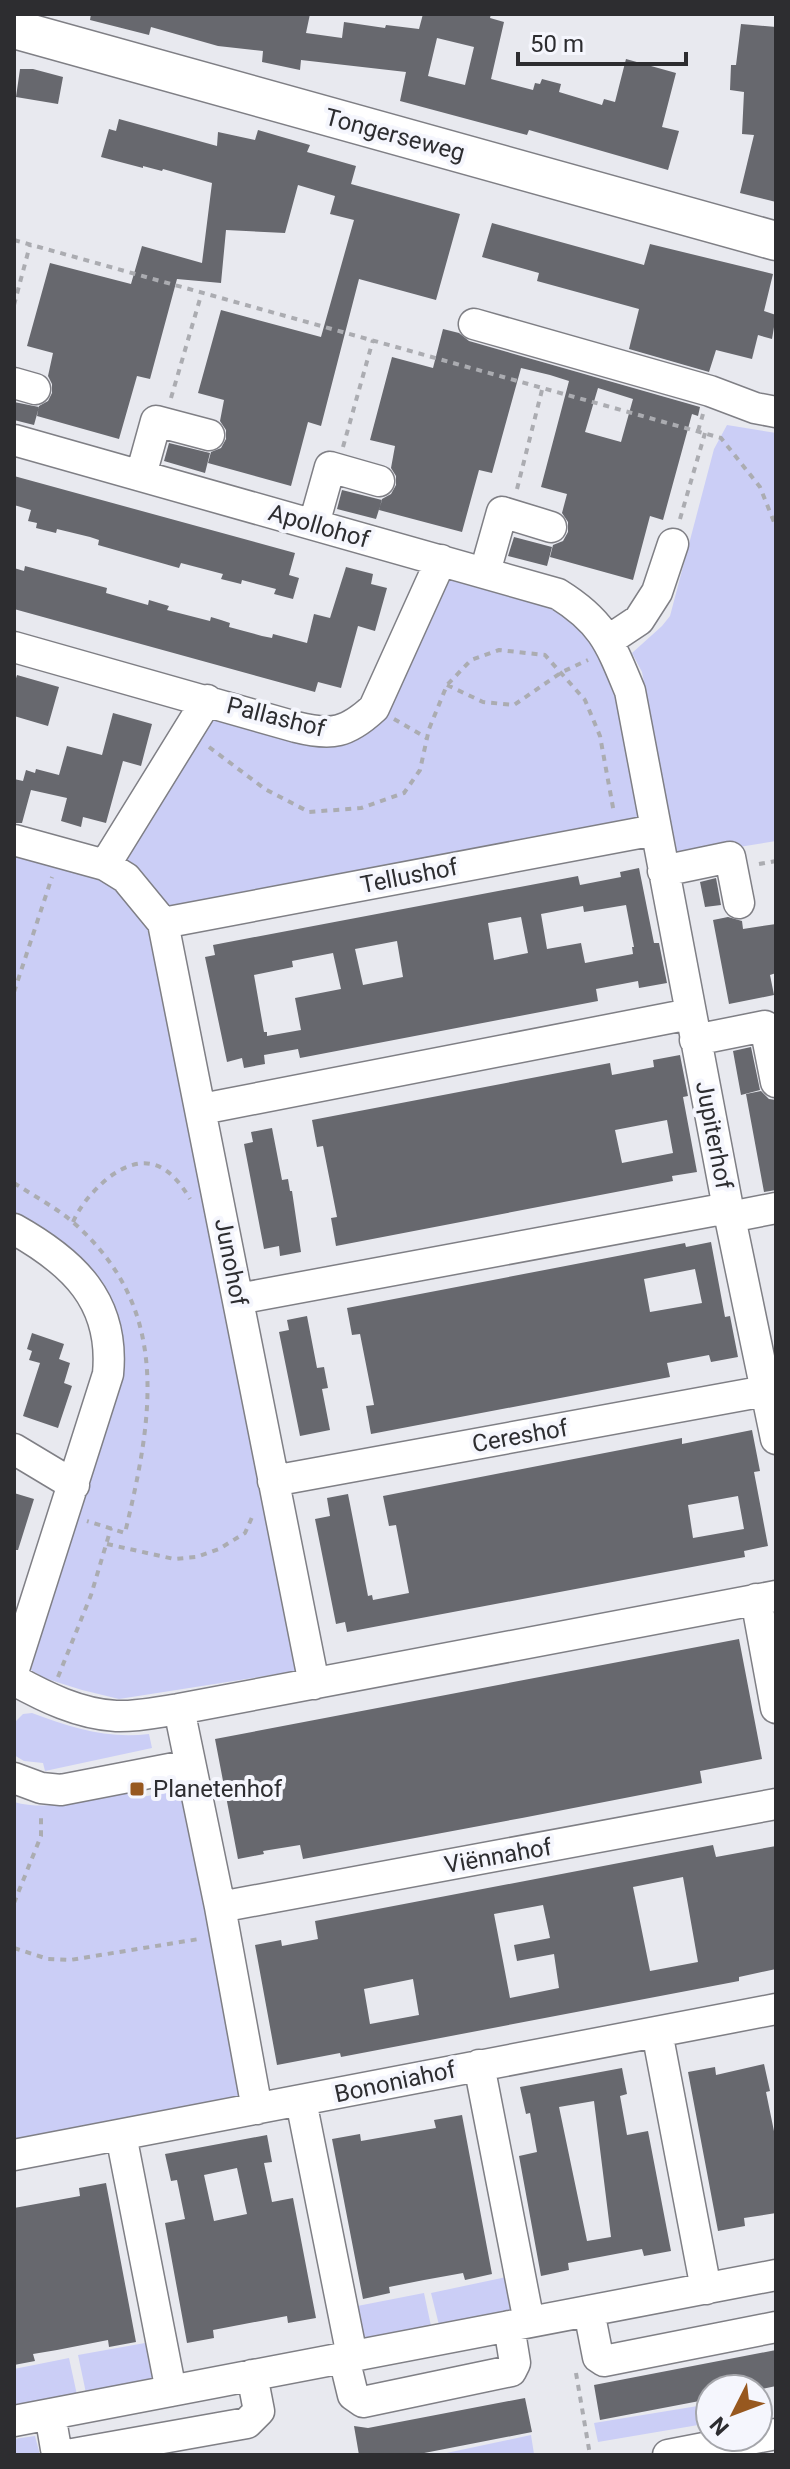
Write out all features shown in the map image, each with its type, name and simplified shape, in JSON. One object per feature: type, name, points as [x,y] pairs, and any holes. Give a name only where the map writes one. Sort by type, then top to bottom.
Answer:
[{"type":"main road","name":"Tongerseweg","points":[[14,29],[776,241]]},
{"type":"street","points":[[474,324],[776,412]]},
{"type":"street","points":[[141,475],[156,421],[209,435]]},
{"type":"street","name":"Apollohof","points":[[14,440],[558,594],[580,608],[611,644],[630,691],[655,830]]},
{"type":"street","points":[[314,524],[330,467],[379,481]]},
{"type":"street","points":[[485,572],[502,512],[551,527]]},
{"type":"street","points":[[611,644],[639,620],[657,592],[673,544]]},
{"type":"street","points":[[374,708],[441,560]]},
{"type":"street","name":"Pallashof","points":[[14,647],[319,733],[340,732],[360,721],[374,708]]},
{"type":"street","points":[[14,840],[105,865],[207,700]]},
{"type":"street","name":"Tellushof","points":[[163,923],[655,830]]},
{"type":"street","name":"Jupiterhof","points":[[655,830],[729,1213],[771,1390],[776,1439]]},
{"type":"street","points":[[663,871],[730,857],[739,903]]},
{"type":"street","name":"Junohof","points":[[105,865],[126,878],[163,923],[314,1684]]},
{"type":"street","points":[[202,1109],[693,1027],[765,1026],[776,1082]]},
{"type":"street","points":[[238,1299],[729,1213],[776,1208]]},
{"type":"street","points":[[14,1229],[41,1244],[69,1266],[92,1295],[105,1323],[109,1345],[108,1374],[14,1669]]},
{"type":"street","name":"Cereshof","points":[[273,1481],[771,1390]]},
{"type":"street","points":[[14,1449],[74,1485]]},
{"type":"street","points":[[14,1680],[49,1698],[107,1715],[129,1715],[314,1684],[766,1597],[776,1708]]},
{"type":"street","points":[[179,1709],[223,1921],[257,2109]]},
{"type":"street","points":[[26,1783],[188,1756]]},
{"type":"street","name":"Viënnahof","points":[[223,1921],[776,1804]]},
{"type":"street","name":"Bononiahof","points":[[14,2155],[776,2009]]},
{"type":"street","points":[[657,2032],[706,2289]]},
{"type":"street","points":[[301,2101],[353,2395],[363,2402],[511,2371],[515,2363],[519,2324],[479,2065]]},
{"type":"street","points":[[121,2135],[171,2391]]},
{"type":"street","points":[[14,2421],[776,2275]]},
{"type":"street","points":[[589,2311],[598,2357],[604,2361],[776,2327]]},
{"type":"street","points":[[50,2414],[56,2449],[67,2455],[247,2423],[259,2411],[252,2375]]},
{"type":"street","points":[[668,2455],[776,2434]]},
{"type":"path","points":[[14,240],[724,439],[760,487],[776,527]]},
{"type":"path","points":[[14,305],[30,245]]},
{"type":"path","points":[[164,423],[202,292]]},
{"type":"path","points":[[337,468],[373,339]]},
{"type":"path","points":[[511,515],[543,386]]},
{"type":"path","points":[[673,544],[705,433]]},
{"type":"path","points":[[447,685],[483,702],[514,705],[611,644]]},
{"type":"path","points":[[188,731],[265,789],[309,812],[361,808],[404,793],[420,770],[427,738],[447,685],[471,660],[499,650],[545,655],[585,700],[600,736],[618,837]]},
{"type":"path","points":[[374,708],[427,738]]},
{"type":"path","points":[[14,992],[60,852]]},
{"type":"path","points":[[73,1222],[81,1204],[100,1185],[121,1169],[144,1162],[172,1174],[196,1207]]},
{"type":"path","points":[[107,1544],[174,1559],[196,1557],[219,1549],[245,1533],[253,1515],[256,1493],[273,1481]]},
{"type":"path","points":[[49,1698],[91,1595],[111,1528]]},
{"type":"path","points":[[14,1903],[41,1836],[26,1783]]},
{"type":"path","points":[[14,1948],[48,1959],[70,1960],[223,1921]]},
{"type":"path","points":[[574,2362],[590,2455]]},
{"type":"shaded area","points":[[727,425],[776,433],[776,841],[677,857],[642,672],[632,653],[670,616],[714,449]]},
{"type":"shaded area","points":[[445,567],[552,597],[607,644],[648,827],[166,913],[113,861],[209,705],[350,737]]},
{"type":"shaded area","points":[[14,847],[124,879],[153,913],[303,1670],[119,1699],[44,1678],[31,1670],[83,1489],[117,1335],[14,1220]]},
{"type":"shaded area","points":[[32,1713],[90,1731],[119,1735],[149,1734],[152,1748],[45,1771],[43,1763],[24,1761],[14,1755],[14,1723],[23,1714]]},
{"type":"shaded area","points":[[185,1780],[242,2090],[235,2101],[14,2149],[14,1802],[61,1805],[138,1788],[141,1797],[159,1794],[158,1786]]},
{"type":"shaded area","points":[[511,2276],[518,2310],[439,2325],[431,2293]]},
{"type":"shaded area","points":[[424,2293],[431,2326],[352,2342],[342,2309]]},
{"type":"shaded area","points":[[156,2341],[165,2377],[86,2393],[78,2355]]},
{"type":"shaded area","points":[[69,2358],[77,2395],[14,2406],[14,2369]]},
{"type":"shaded area","points":[[694,2407],[694,2426],[598,2442],[594,2423]]},
{"type":"shaded area","points":[[531,2435],[534,2454],[437,2455]]},
{"type":"shaded area","points":[[35,2436],[40,2455],[14,2455],[14,2439]]},
{"type":"building","points":[[91,14],[310,14],[306,33],[342,38],[344,22],[419,29],[423,14],[491,14],[490,18],[504,22],[491,79],[533,90],[535,83],[540,84],[542,79],[561,84],[559,92],[602,105],[604,99],[615,102],[626,59],[676,73],[662,127],[679,131],[668,170],[529,130],[527,135],[400,101],[406,72],[301,60],[300,70],[262,62],[263,51],[218,46],[151,27],[149,35],[90,20]],"holes":[[[437,38],[474,47],[465,85],[428,76]]]},
{"type":"building","points":[[741,24],[776,27],[776,202],[740,193],[754,135],[742,134],[744,92],[730,90],[731,65],[736,65]]},
{"type":"building","points":[[20,69],[63,77],[58,104],[16,97]]},
{"type":"building","points":[[119,119],[217,146],[218,132],[255,140],[258,130],[310,145],[307,152],[356,166],[351,184],[460,214],[436,300],[359,279],[321,426],[308,422],[291,486],[208,463],[211,452],[221,448],[226,439],[226,430],[220,421],[224,400],[198,393],[221,310],[321,337],[354,220],[330,214],[335,196],[298,185],[285,233],[226,230],[221,283],[177,279],[150,379],[137,376],[119,439],[37,416],[39,406],[48,401],[52,393],[48,376],[53,353],[27,346],[50,263],[131,284],[142,246],[202,263],[212,183],[163,169],[143,168],[101,157],[109,129],[116,131]]},
{"type":"building","points":[[492,223],[644,265],[650,244],[773,274],[764,311],[776,315],[772,339],[758,335],[752,359],[716,350],[709,372],[629,349],[639,309],[537,281],[539,273],[482,257]]},
{"type":"building","points":[[443,329],[459,333],[469,341],[700,407],[698,416],[692,414],[663,520],[650,516],[633,580],[550,557],[553,545],[563,541],[568,532],[568,522],[562,513],[567,494],[541,487],[569,381],[550,375],[521,368],[492,473],[479,470],[462,532],[379,510],[382,499],[391,494],[396,485],[396,476],[391,468],[395,446],[370,440],[392,357],[433,368]],"holes":[[[598,388],[633,399],[621,442],[585,432]]]},
{"type":"building","points":[[14,402],[39,407],[34,425],[14,420]]},
{"type":"building","points":[[169,443],[210,453],[205,473],[164,461]]},
{"type":"building","points":[[14,476],[295,553],[289,575],[299,578],[293,599],[274,594],[276,589],[242,580],[241,584],[221,579],[223,574],[181,563],[179,568],[98,545],[99,540],[90,537],[57,529],[56,533],[36,528],[37,523],[28,521],[31,510],[14,505]]},
{"type":"building","points":[[342,490],[382,500],[376,519],[337,509]]},
{"type":"building","points":[[514,537],[552,547],[547,566],[508,556]]},
{"type":"building","points":[[25,566],[107,588],[106,593],[148,605],[149,600],[169,606],[167,610],[210,621],[211,617],[230,623],[229,627],[262,636],[272,638],[273,634],[307,643],[314,614],[330,618],[346,567],[373,574],[371,584],[387,588],[375,631],[358,626],[341,688],[318,682],[315,692],[14,609],[14,568],[24,571]]},
{"type":"building","points":[[17,675],[59,687],[48,726],[14,716]]},
{"type":"building","points":[[113,713],[152,724],[141,766],[123,761],[106,823],[83,817],[81,827],[61,821],[67,798],[31,790],[22,823],[14,823],[14,779],[23,781],[26,770],[35,773],[36,769],[59,775],[67,746],[102,755]]},
{"type":"building","points":[[639,868],[654,943],[659,943],[667,983],[639,988],[638,981],[596,989],[598,1001],[300,1058],[298,1049],[264,1055],[265,1064],[244,1068],[242,1058],[227,1062],[205,957],[215,955],[213,945],[578,876],[580,885],[621,877],[620,872]],"holes":[[[626,905],[633,954],[585,963],[581,943],[547,949],[541,914],[583,906],[584,912]],[[521,917],[528,953],[494,960],[488,923]],[[397,941],[403,977],[363,985],[355,949]],[[333,953],[341,989],[295,998],[301,1030],[267,1036],[254,975],[293,967],[292,961]]]},
{"type":"building","points":[[716,878],[721,905],[705,907],[700,882]]},
{"type":"building","points":[[728,917],[742,921],[743,929],[776,924],[776,973],[770,975],[774,995],[729,1004],[713,920]]},
{"type":"building","points":[[751,1047],[760,1090],[741,1095],[733,1051]]},
{"type":"building","points":[[680,1055],[688,1096],[683,1097],[697,1172],[672,1176],[673,1181],[336,1246],[331,1218],[337,1217],[323,1146],[317,1147],[312,1120],[610,1063],[612,1075],[654,1067],[653,1060]],"holes":[[[667,1120],[673,1153],[622,1163],[615,1130]]]},
{"type":"building","points":[[761,1091],[769,1099],[776,1100],[776,1190],[764,1192],[746,1094]]},
{"type":"building","points":[[272,1128],[282,1180],[288,1179],[292,1191],[301,1252],[280,1256],[279,1246],[264,1249],[244,1144],[253,1142],[251,1132]]},
{"type":"building","points":[[711,1242],[725,1317],[730,1316],[738,1357],[711,1362],[709,1355],[667,1363],[670,1377],[371,1434],[366,1406],[374,1405],[360,1334],[352,1335],[347,1308],[685,1243],[686,1247]],"holes":[[[695,1269],[702,1303],[650,1312],[644,1279]]]},
{"type":"building","points":[[307,1316],[317,1368],[324,1367],[328,1388],[322,1389],[330,1430],[300,1436],[279,1332],[289,1330],[287,1320]]},
{"type":"building","points":[[32,1333],[64,1344],[59,1359],[70,1363],[64,1383],[72,1386],[58,1428],[23,1416],[40,1363],[29,1360],[32,1351],[27,1349]]},
{"type":"building","points":[[752,1430],[760,1471],[754,1472],[768,1546],[744,1551],[745,1557],[347,1632],[345,1622],[336,1624],[315,1519],[330,1516],[327,1498],[348,1494],[368,1596],[372,1595],[373,1600],[409,1593],[396,1525],[389,1526],[383,1496],[682,1438],[682,1444]],"holes":[[[738,1496],[744,1529],[693,1538],[688,1505]]]},
{"type":"building","points":[[14,1493],[34,1499],[18,1550],[14,1550]]},
{"type":"building","points":[[739,1639],[762,1759],[700,1771],[702,1783],[522,1818],[303,1859],[300,1845],[238,1859],[215,1739]]},
{"type":"building","points":[[713,1845],[716,1857],[776,1846],[776,1969],[739,1977],[739,1981],[341,2057],[340,2053],[277,2065],[255,1945],[281,1940],[282,1946],[318,1939],[315,1921]],"holes":[[[683,1877],[698,1962],[650,1971],[633,1887]],[[543,1905],[550,1938],[514,1945],[517,1961],[554,1954],[559,1988],[510,1998],[494,1914]],[[413,1979],[419,2015],[370,2024],[364,1989]]]},
{"type":"building","points":[[764,2064],[776,2141],[776,2213],[744,2218],[745,2226],[718,2231],[688,2072],[715,2067],[716,2075]]},
{"type":"building","points":[[622,2068],[627,2094],[620,2096],[627,2135],[648,2131],[671,2251],[644,2256],[642,2249],[568,2263],[569,2270],[541,2276],[519,2156],[537,2152],[530,2113],[526,2114],[520,2087]],"holes":[[[594,2101],[611,2237],[587,2241],[559,2107]]]},
{"type":"building","points":[[462,2115],[492,2274],[465,2280],[463,2273],[424,2280],[389,2287],[390,2293],[363,2299],[332,2139],[360,2134],[361,2141],[436,2128],[434,2120]]},
{"type":"building","points":[[267,2135],[272,2162],[264,2163],[272,2202],[293,2198],[316,2318],[288,2323],[287,2316],[213,2330],[214,2338],[187,2343],[165,2223],[185,2219],[177,2180],[171,2181],[165,2154]],"holes":[[[237,2168],[247,2214],[214,2221],[204,2175]]]},
{"type":"building","points":[[106,2183],[136,2342],[109,2347],[108,2340],[33,2354],[35,2361],[14,2365],[14,2208],[80,2196],[79,2188]]},
{"type":"building","points":[[776,2350],[776,2386],[774,2373],[694,2373],[694,2402],[600,2420],[594,2385]]},
{"type":"building","points":[[525,2398],[532,2432],[414,2455],[359,2455],[354,2426],[368,2428]]},
{"type":"place","name":"Planetenhof","points":[[137,1789]]}]
